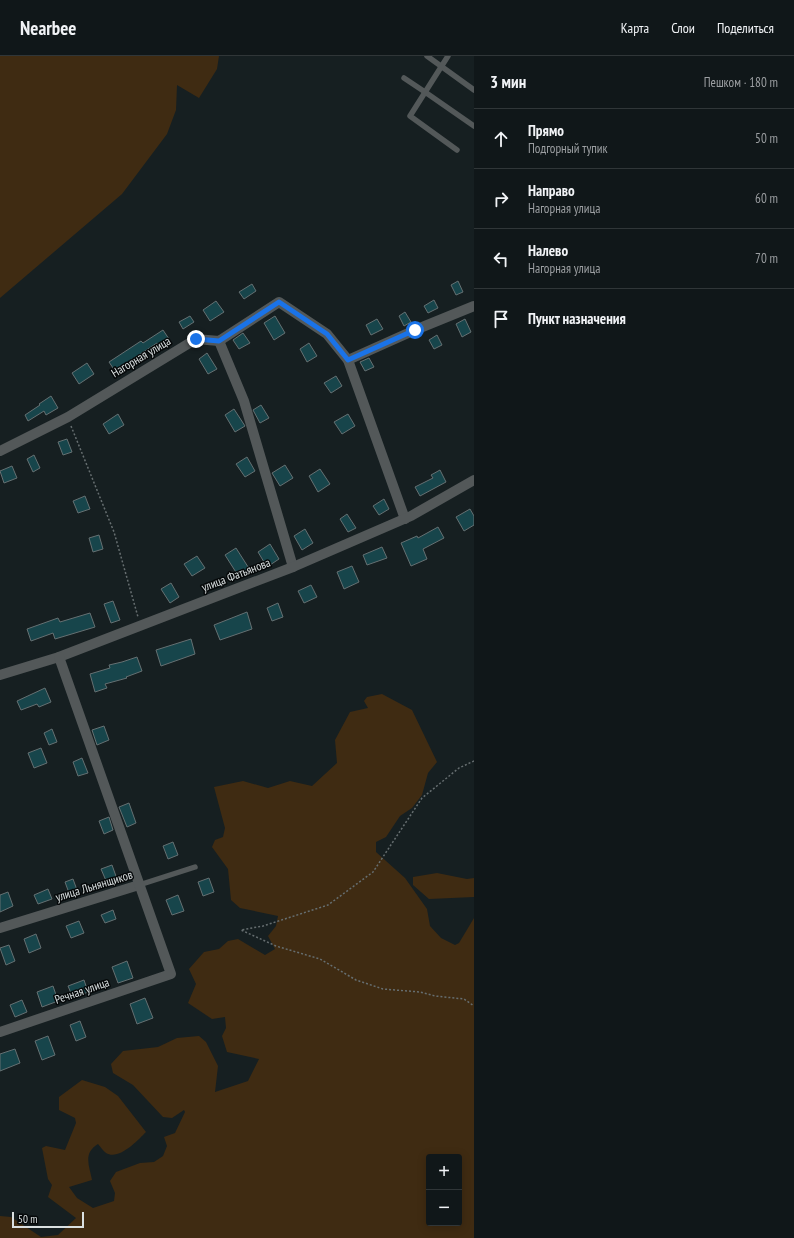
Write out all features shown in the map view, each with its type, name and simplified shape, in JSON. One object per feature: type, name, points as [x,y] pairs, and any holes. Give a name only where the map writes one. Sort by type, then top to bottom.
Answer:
[{"type":"street","points":[[293,567],[244,401],[219,341],[279,302],[327,334],[348,360],[405,519]]},
{"type":"street","points":[[348,360],[474,306]]},
{"type":"street","name":"Нагорная улица","points":[[0,451],[68,417],[196,339],[219,341]]},
{"type":"street","name":"улица Фатьянова","points":[[0,675],[59,657],[293,567],[405,519],[474,480]]},
{"type":"street","points":[[59,657],[139,885]]},
{"type":"street","name":"улица Льнянщиков","points":[[0,928],[139,885]]},
{"type":"street","name":"Речная улица","points":[[0,1032],[172,974],[139,885]]},
{"type":"lane","points":[[427,56],[474,90]]},
{"type":"lane","points":[[448,56],[410,116],[457,150]]},
{"type":"lane","points":[[404,78],[474,126]]},
{"type":"lane","name":"улица Льнянщиков","points":[[139,885],[195,867]]},
{"type":"path","points":[[68,417],[114,532],[140,626]]},
{"type":"path","points":[[474,762],[459,768],[422,798],[373,872],[328,905],[263,926],[241,930],[276,946],[320,959],[356,980],[383,989],[420,992],[435,996],[464,999],[474,1006]]},
{"type":"shaded area","points":[[0,56],[219,56],[217,69],[199,98],[177,85],[176,110],[167,134],[122,194],[0,298]]},
{"type":"shaded area","points":[[382,694],[412,710],[437,762],[428,773],[422,795],[412,808],[400,816],[386,837],[376,842],[376,852],[405,878],[427,909],[430,926],[441,938],[455,945],[459,943],[474,918],[474,1238],[0,1238],[0,1216],[11,1217],[41,1237],[58,1235],[76,1218],[48,1197],[52,1185],[48,1179],[42,1148],[46,1146],[65,1150],[76,1123],[75,1118],[59,1110],[59,1097],[82,1080],[105,1087],[118,1096],[146,1132],[128,1148],[117,1154],[111,1155],[106,1153],[98,1144],[93,1148],[90,1151],[88,1160],[92,1180],[69,1187],[77,1198],[93,1208],[114,1201],[115,1193],[110,1181],[116,1172],[140,1163],[154,1162],[163,1156],[167,1146],[164,1137],[175,1133],[185,1112],[184,1110],[172,1118],[163,1117],[133,1085],[113,1073],[111,1064],[123,1051],[158,1047],[177,1038],[199,1036],[206,1042],[218,1066],[215,1092],[248,1081],[259,1059],[227,1052],[222,1036],[226,1028],[225,1017],[212,1019],[188,1003],[196,984],[189,969],[204,952],[219,949],[228,941],[238,939],[265,955],[275,949],[268,936],[276,926],[278,916],[240,908],[231,900],[228,869],[212,847],[215,840],[223,837],[225,828],[214,787],[243,781],[268,788],[290,781],[312,786],[337,763],[335,740],[350,712],[368,708],[364,701],[367,697]]},
{"type":"shaded area","points":[[437,873],[467,879],[474,878],[474,897],[429,899],[413,885],[413,877]]},
{"type":"building","points":[[458,281],[463,292],[456,295],[451,285]]},
{"type":"building","points":[[252,284],[256,291],[244,299],[239,292]]},
{"type":"building","points":[[434,300],[438,308],[428,313],[424,306]]},
{"type":"building","points":[[216,301],[224,312],[210,321],[203,310]]},
{"type":"building","points":[[405,312],[411,322],[404,326],[399,316]]},
{"type":"building","points":[[190,316],[194,322],[183,329],[179,322]]},
{"type":"building","points":[[275,316],[285,333],[274,340],[264,323]]},
{"type":"building","points":[[377,319],[383,329],[371,335],[366,325]]},
{"type":"building","points":[[465,319],[471,332],[462,337],[456,324]]},
{"type":"building","points":[[163,330],[169,339],[159,346],[157,343],[115,371],[109,362],[141,341],[143,343]]},
{"type":"building","points":[[243,333],[250,343],[239,349],[233,340]]},
{"type":"building","points":[[437,335],[442,345],[434,349],[429,340]]},
{"type":"building","points":[[309,343],[317,356],[307,362],[300,349]]},
{"type":"building","points":[[207,353],[217,369],[208,374],[199,359]]},
{"type":"building","points":[[369,358],[374,367],[365,371],[360,362]]},
{"type":"building","points":[[87,363],[94,374],[79,384],[72,373]]},
{"type":"building","points":[[336,376],[342,386],[331,393],[324,383]]},
{"type":"building","points":[[51,396],[58,408],[46,415],[44,411],[28,421],[25,415]]},
{"type":"building","points":[[261,405],[269,418],[260,423],[253,410]]},
{"type":"building","points":[[234,409],[245,426],[235,432],[225,415]]},
{"type":"building","points":[[118,414],[124,425],[109,434],[103,424]]},
{"type":"building","points":[[348,414],[355,426],[342,434],[334,422]]},
{"type":"building","points":[[67,439],[72,452],[63,455],[58,442]]},
{"type":"building","points":[[34,455],[40,468],[33,472],[27,459]]},
{"type":"building","points":[[247,457],[255,471],[245,477],[236,464]]},
{"type":"building","points":[[285,465],[293,478],[280,486],[272,473]]},
{"type":"building","points":[[12,466],[17,478],[4,483],[0,471]]},
{"type":"building","points":[[320,469],[330,484],[318,492],[309,476]]},
{"type":"building","points":[[440,470],[446,482],[420,496],[415,487],[433,478],[431,475]]},
{"type":"building","points":[[85,496],[90,509],[78,513],[73,501]]},
{"type":"building","points":[[384,499],[389,509],[379,515],[373,506]]},
{"type":"building","points":[[470,509],[474,516],[474,525],[464,531],[456,517]]},
{"type":"building","points":[[347,514],[356,528],[348,532],[340,519]]},
{"type":"building","points":[[438,527],[444,538],[423,549],[427,559],[411,566],[401,543],[417,536],[418,538]]},
{"type":"building","points":[[305,529],[313,543],[302,550],[294,536]]},
{"type":"building","points":[[99,535],[103,549],[93,552],[89,538]]},
{"type":"building","points":[[270,544],[279,559],[267,567],[258,552]]},
{"type":"building","points":[[382,547],[387,558],[367,565],[363,555]]},
{"type":"building","points":[[236,548],[250,570],[239,577],[225,555]]},
{"type":"building","points":[[197,556],[205,568],[192,576],[184,564]]},
{"type":"building","points":[[352,566],[359,582],[344,589],[337,572]]},
{"type":"building","points":[[171,583],[179,597],[170,603],[161,589]]},
{"type":"building","points":[[311,585],[317,597],[304,603],[298,591]]},
{"type":"building","points":[[113,601],[120,620],[111,623],[104,604]]},
{"type":"building","points":[[278,603],[283,617],[272,621],[267,608]]},
{"type":"building","points":[[247,612],[252,629],[220,640],[214,625]]},
{"type":"building","points":[[90,613],[95,627],[55,639],[53,633],[31,641],[27,629],[58,618],[60,622]]},
{"type":"building","points":[[191,639],[195,654],[161,666],[156,650]]},
{"type":"building","points":[[137,657],[142,671],[126,677],[127,678],[105,684],[107,688],[95,692],[90,674],[110,668],[109,665]]},
{"type":"building","points":[[45,688],[51,702],[39,707],[37,704],[21,710],[17,701]]},
{"type":"building","points":[[104,726],[109,740],[97,745],[92,730]]},
{"type":"building","points":[[52,729],[57,742],[49,745],[44,733]]},
{"type":"building","points":[[41,748],[47,763],[34,768],[28,753]]},
{"type":"building","points":[[82,758],[88,773],[78,776],[73,762]]},
{"type":"building","points":[[129,803],[136,823],[127,827],[119,807]]},
{"type":"building","points":[[109,817],[113,830],[104,834],[99,821]]},
{"type":"building","points":[[173,842],[178,855],[168,859],[163,846]]},
{"type":"building","points":[[112,865],[117,879],[107,883],[101,869]]},
{"type":"building","points":[[209,878],[214,892],[203,896],[198,882]]},
{"type":"building","points":[[73,879],[77,890],[69,893],[65,882]]},
{"type":"building","points":[[48,889],[52,899],[38,904],[34,895]]},
{"type":"building","points":[[8,892],[13,906],[0,912],[0,895]]},
{"type":"building","points":[[178,895],[184,911],[172,915],[166,900]]},
{"type":"building","points":[[113,910],[116,919],[105,923],[101,915]]},
{"type":"building","points":[[79,921],[84,933],[71,938],[66,926]]},
{"type":"building","points":[[36,934],[41,948],[29,953],[24,939]]},
{"type":"building","points":[[9,945],[15,961],[6,965],[0,948]]},
{"type":"building","points":[[127,961],[133,978],[118,983],[112,967]]},
{"type":"building","points":[[84,980],[88,992],[73,998],[68,986]]},
{"type":"building","points":[[53,986],[58,1001],[42,1007],[37,992]]},
{"type":"building","points":[[145,998],[153,1018],[137,1024],[130,1004]]},
{"type":"building","points":[[22,1000],[27,1012],[15,1017],[10,1005]]},
{"type":"building","points":[[80,1021],[86,1037],[76,1041],[70,1025]]},
{"type":"building","points":[[48,1036],[55,1055],[42,1060],[35,1041]]},
{"type":"building","points":[[15,1049],[20,1063],[0,1071],[0,1054]]},
{"type":"route","points":[[196,339],[219,341],[279,302],[327,334],[348,360],[415,330]]}]
